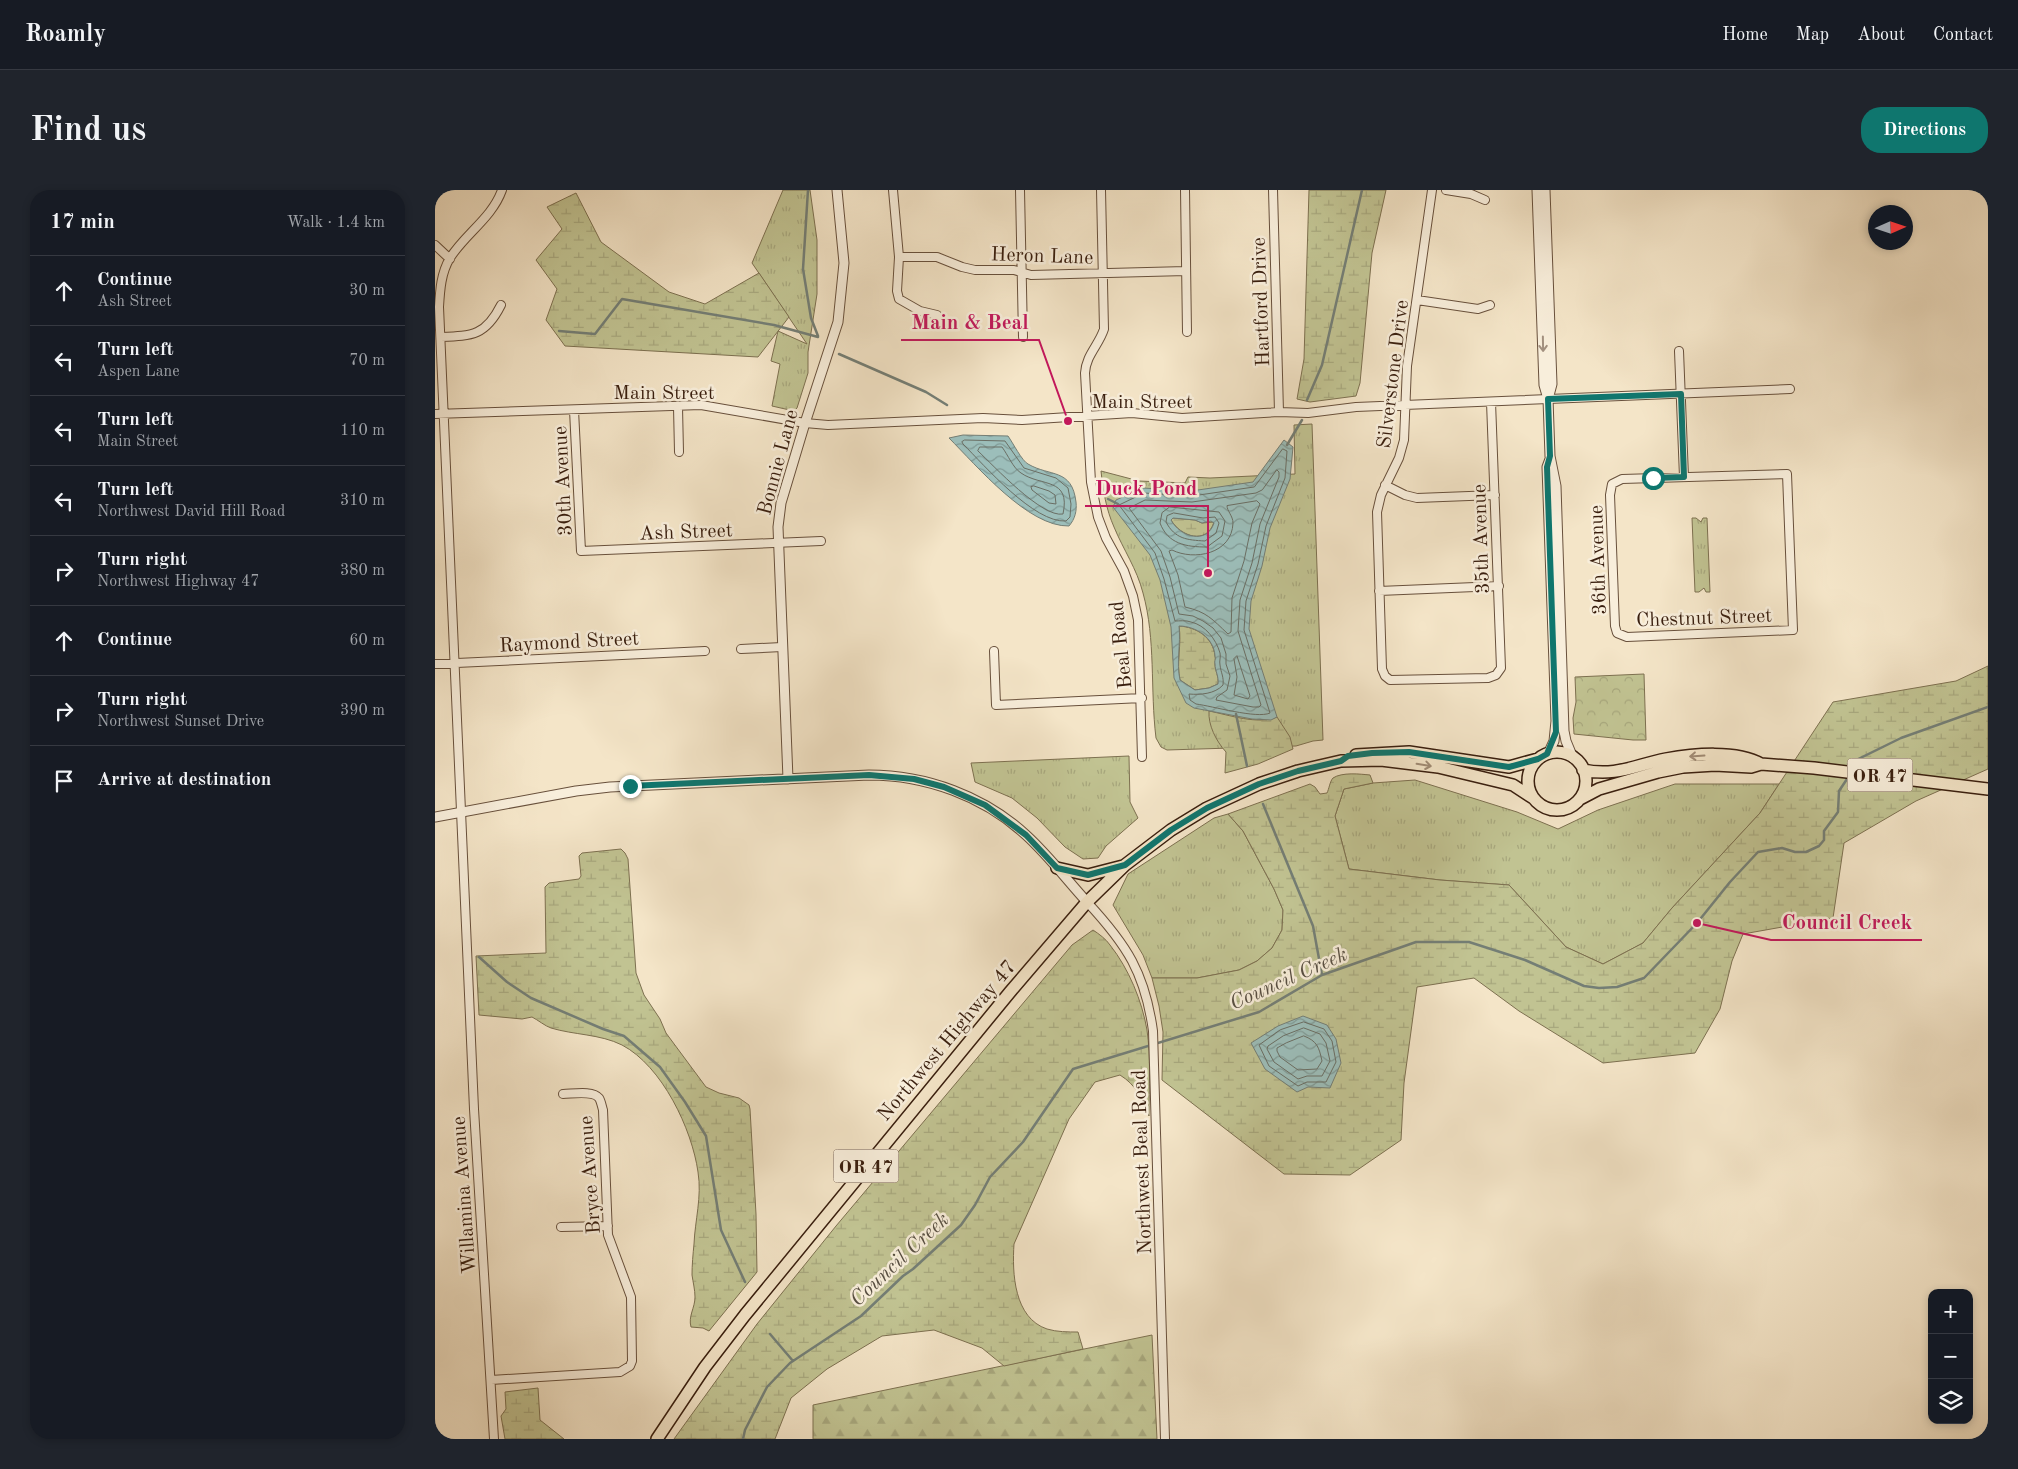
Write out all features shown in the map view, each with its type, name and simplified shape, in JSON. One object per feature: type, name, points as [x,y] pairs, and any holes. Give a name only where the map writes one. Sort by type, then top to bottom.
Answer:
[{"type":"main road","name":"Northwest Highway 47","points":[[1341,761],[1348,756],[1409,752],[1509,767],[1543,757]]},
{"type":"main road","points":[[1580,799],[1585,784],[1583,770],[1573,758],[1556,753],[1543,757],[1533,766],[1528,782],[1533,798],[1547,809],[1556,810],[1565,809],[1599,789],[1658,772],[1691,766],[1751,767],[1761,764]]},
{"type":"main road","name":"OR 47","points":[[1583,770],[1599,773],[1613,772],[1666,759],[1720,755],[1751,758],[1761,764],[1856,772],[1988,789]]},
{"type":"main road","name":"Northwest Highway 47","points":[[657,1439],[705,1367],[745,1315],[1004,1000],[1087,902],[1125,865],[1171,830],[1223,800],[1277,778],[1321,764],[1341,761],[1381,760],[1438,767],[1513,785],[1533,798]]},
{"type":"main road","points":[[1057,868],[1088,875],[1125,865]]},
{"type":"street","name":"Willamina Avenue","points":[[494,1439],[474,1109],[455,663],[439,414],[441,280],[450,259],[490,212],[502,190]]},
{"type":"street","name":"Bonnie Lane","points":[[788,779],[777,527],[781,503],[805,423],[835,337],[841,304],[844,263],[837,190]]},
{"type":"street","points":[[893,190],[899,257],[897,291],[899,299],[920,311],[937,315]]},
{"type":"street","points":[[1020,190],[1023,337]]},
{"type":"street","name":"Beal Road","points":[[1101,190],[1104,329],[1085,365],[1091,482],[1098,518],[1106,538],[1124,571],[1133,596],[1138,620],[1142,698],[1142,758]]},
{"type":"street","points":[[1185,190],[1187,332]]},
{"type":"street","name":"Hartford Drive","points":[[1273,190],[1279,412]]},
{"type":"street","name":"Silverstone Drive","points":[[1386,678],[1382,669],[1376,522],[1379,502],[1385,485],[1397,464],[1405,433],[1407,366],[1433,190]]},
{"type":"street","points":[[1446,190],[1471,194],[1485,200]]},
{"type":"street","points":[[1537,190],[1544,385],[1548,399],[1550,456],[1556,486],[1564,731],[1573,758]]},
{"type":"street","points":[[1545,190],[1553,384],[1548,399]]},
{"type":"street","points":[[435,245],[450,259]]},
{"type":"street","name":"Heron Lane","points":[[899,257],[937,257],[975,270],[1014,270],[1031,275],[1186,270]]},
{"type":"street","points":[[1417,300],[1478,309],[1490,305]]},
{"type":"street","points":[[441,337],[469,335],[480,332],[494,320],[501,305]]},
{"type":"street","points":[[1679,351],[1684,477]]},
{"type":"street","name":"Main Street","points":[[439,414],[714,407],[805,423],[853,425],[983,418],[1023,420],[1132,413],[1182,418],[1279,412],[1307,413],[1355,407],[1790,389]]},
{"type":"street","name":"35th Avenue","points":[[1386,678],[1395,681],[1442,680],[1490,677],[1498,673],[1501,664],[1499,586],[1491,402]]},
{"type":"street","points":[[678,407],[679,452]]},
{"type":"street","name":"30th Avenue","points":[[575,410],[581,551]]},
{"type":"street","points":[[1543,757],[1554,741],[1556,721],[1547,467],[1550,456]]},
{"type":"street","name":"Chestnut Street","points":[[1617,633],[1627,637],[1793,630],[1787,474],[1684,477]]},
{"type":"street","name":"36th Avenue","points":[[1617,633],[1615,626],[1611,486],[1622,479],[1684,477]]},
{"type":"street","points":[[1385,485],[1405,495],[1417,498],[1495,495]]},
{"type":"street","name":"Ash Street","points":[[581,551],[821,541]]},
{"type":"street","points":[[1379,591],[1499,586]]},
{"type":"street","points":[[741,649],[782,647]]},
{"type":"street","name":"Raymond Street","points":[[435,664],[705,650]]},
{"type":"street","points":[[994,651],[996,705],[1142,698]]},
{"type":"street","points":[[435,817],[576,791],[610,787],[880,775],[914,779],[944,787],[973,799],[1012,823],[1026,835],[1087,902]]},
{"type":"street","name":"Northwest Beal Road","points":[[1087,902],[1117,936],[1135,964],[1146,990],[1153,1031],[1165,1439]]},
{"type":"street","name":"Bryce Avenue","points":[[491,1380],[614,1373],[625,1370],[630,1366],[633,1353],[631,1297],[609,1242],[603,1110],[599,1098],[587,1094],[563,1094]]},
{"type":"street","points":[[561,1228],[607,1226]]},
{"type":"green space","points":[[783,190],[810,190],[817,240],[817,294],[808,352],[808,373],[797,408],[794,411],[772,406],[780,364],[771,361],[778,331],[807,344],[752,263]]},
{"type":"green space","points":[[1309,190],[1386,190],[1372,253],[1360,383],[1356,396],[1310,402],[1297,399],[1304,359]]},
{"type":"green space","points":[[576,193],[601,242],[669,292],[705,304],[759,273],[789,317],[758,357],[565,346],[546,320],[557,289],[536,260],[562,229],[547,207]]},
{"type":"green space","points":[[1312,424],[1323,740],[1296,746],[1167,750],[1161,747],[1156,738],[1150,629],[1143,593],[1111,520],[1105,499],[1101,471],[1139,481],[1185,483],[1188,477],[1210,478],[1295,474],[1294,425]]},
{"type":"green space","points":[[1173,518],[1195,520],[1202,523],[1214,522],[1206,534],[1194,536],[1181,531],[1175,526],[1171,520]]},
{"type":"green space","points":[[1692,518],[1696,518],[1701,522],[1703,518],[1707,518],[1710,592],[1706,592],[1704,588],[1699,592],[1695,592]]},
{"type":"green space","points":[[1179,626],[1192,628],[1203,634],[1211,643],[1214,649],[1218,684],[1209,688],[1195,690],[1180,680]]},
{"type":"green space","points":[[1988,666],[1988,769],[1916,801],[1844,843],[1833,918],[1743,934],[1732,961],[1720,1009],[1695,1053],[1603,1063],[1519,1011],[1474,978],[1417,987],[1404,1083],[1401,1140],[1350,1175],[1284,1174],[1162,1080],[1163,1032],[1152,978],[1197,978],[1239,970],[1257,961],[1272,948],[1282,930],[1283,910],[1274,889],[1243,831],[1228,814],[1310,784],[1320,794],[1327,793],[1331,781],[1337,776],[1351,774],[1370,775],[1373,783],[1344,789],[1335,816],[1349,869],[1440,880],[1509,885],[1566,947],[1603,964],[1643,943],[1672,908],[1760,813],[1833,702],[1956,681]]},
{"type":"green space","points":[[1644,674],[1646,740],[1574,734],[1575,677]]},
{"type":"green space","points":[[1209,711],[1252,720],[1277,717],[1290,737],[1293,749],[1258,764],[1225,773],[1226,752],[1213,733]]},
{"type":"green space","points":[[1129,756],[1130,802],[1138,818],[1106,846],[1098,858],[1083,859],[1065,847],[1037,818],[1012,798],[975,782],[971,763]]},
{"type":"green space","points":[[1415,780],[1517,812],[1558,829],[1598,810],[1675,784],[1779,784],[1760,813],[1672,908],[1643,943],[1603,964],[1566,947],[1509,885],[1440,880],[1349,869],[1335,816],[1344,789],[1373,783]]},
{"type":"green space","points":[[1228,814],[1243,831],[1274,889],[1283,910],[1282,930],[1272,948],[1257,961],[1239,970],[1197,978],[1152,978],[1143,955],[1113,905],[1128,874],[1214,818]]},
{"type":"green space","points":[[621,849],[628,859],[636,973],[644,995],[660,1019],[666,1033],[706,1087],[719,1093],[739,1098],[749,1105],[750,1109],[757,1272],[709,1331],[703,1328],[691,1327],[690,1323],[695,1297],[692,1271],[699,1199],[699,1181],[695,1155],[682,1118],[662,1083],[637,1055],[614,1041],[551,1028],[532,1017],[522,1019],[479,1015],[476,956],[546,953],[545,887],[549,883],[579,879],[581,876],[579,856],[582,853]]},
{"type":"green space","points":[[1093,930],[1117,954],[1134,986],[1142,1008],[1149,1051],[1149,1116],[1138,1092],[1120,1075],[1095,1082],[1069,1119],[1014,1244],[1013,1256],[1017,1293],[1028,1315],[1036,1323],[1047,1329],[1078,1332],[1083,1349],[1004,1366],[982,1348],[934,1330],[882,1336],[827,1369],[791,1398],[775,1439],[674,1439],[757,1324],[836,1226],[1072,945]]},
{"type":"green space","points":[[1152,1335],[1157,1439],[813,1439],[813,1405]]},
{"type":"green space","points":[[538,1388],[540,1420],[564,1439],[505,1439],[501,1416],[506,1409],[505,1392]]},
{"type":"water","points":[[963,435],[1008,436],[1020,456],[1028,464],[1065,478],[1074,491],[1076,502],[1075,515],[1069,526],[1053,524],[1037,517],[1004,493],[949,438]]},
{"type":"water","points":[[1284,440],[1293,447],[1290,479],[1270,528],[1262,566],[1251,601],[1249,629],[1277,717],[1271,720],[1252,719],[1194,708],[1186,703],[1174,678],[1171,627],[1160,580],[1150,555],[1113,507],[1116,500],[1143,488],[1191,491],[1253,482]],"holes":[[[1173,518],[1195,520],[1202,523],[1211,521],[1214,523],[1211,530],[1206,534],[1193,536],[1175,526],[1171,520]],[[1179,626],[1192,628],[1208,639],[1214,650],[1218,684],[1209,688],[1195,690],[1180,680],[1178,666]]]},
{"type":"water","points":[[1303,1016],[1327,1025],[1336,1039],[1341,1063],[1330,1088],[1308,1087],[1297,1092],[1265,1069],[1251,1043],[1278,1026]]},
{"type":"waterway","points":[[808,190],[803,269],[811,318],[818,336]]},
{"type":"waterway","points":[[1307,400],[1322,365],[1362,190]]},
{"type":"waterway","points":[[559,331],[595,334],[622,299],[774,325],[818,337]]},
{"type":"waterway","points":[[839,354],[926,392],[947,405]]},
{"type":"waterway","points":[[1287,445],[1302,420]]},
{"type":"waterway","points":[[1108,499],[1118,504]]},
{"type":"waterway","name":"Council Creek","points":[[1848,764],[1901,738],[1988,707]]},
{"type":"waterway","points":[[1236,714],[1247,766]]},
{"type":"waterway","name":"Council Creek","points":[[743,1439],[745,1430],[767,1387],[790,1363],[861,1316],[961,1225],[975,1205],[990,1177],[1023,1142],[1073,1069],[1259,1012],[1322,975],[1416,942],[1469,942],[1525,960],[1584,986],[1599,988],[1617,987],[1644,978],[1697,923],[1730,882],[1758,852],[1782,848],[1795,852],[1806,852],[1819,846],[1824,840],[1824,831],[1838,812],[1839,791],[1847,779]]},
{"type":"waterway","points":[[1263,804],[1313,926],[1322,975]]},
{"type":"waterway","points":[[479,957],[507,982],[531,998],[624,1036],[660,1067],[706,1136],[721,1230],[745,1282]]},
{"type":"waterway","points":[[770,1334],[793,1361]]},
{"type":"place","name":"Main & Beal","points":[[1068,421]]},
{"type":"place","name":"Duck Pond","points":[[1208,573]]},
{"type":"place","name":"Council Creek","points":[[1697,923]]},
{"type":"route","points":[[630,786],[869,775],[914,779],[944,787],[985,805],[1026,835],[1057,868],[1088,875],[1125,865],[1171,830],[1207,808],[1244,790],[1321,764],[1341,761],[1348,756],[1409,752],[1509,767],[1538,759],[1547,754],[1554,741],[1556,732],[1547,467],[1550,456],[1548,399],[1681,394],[1684,477],[1653,478]]}]
